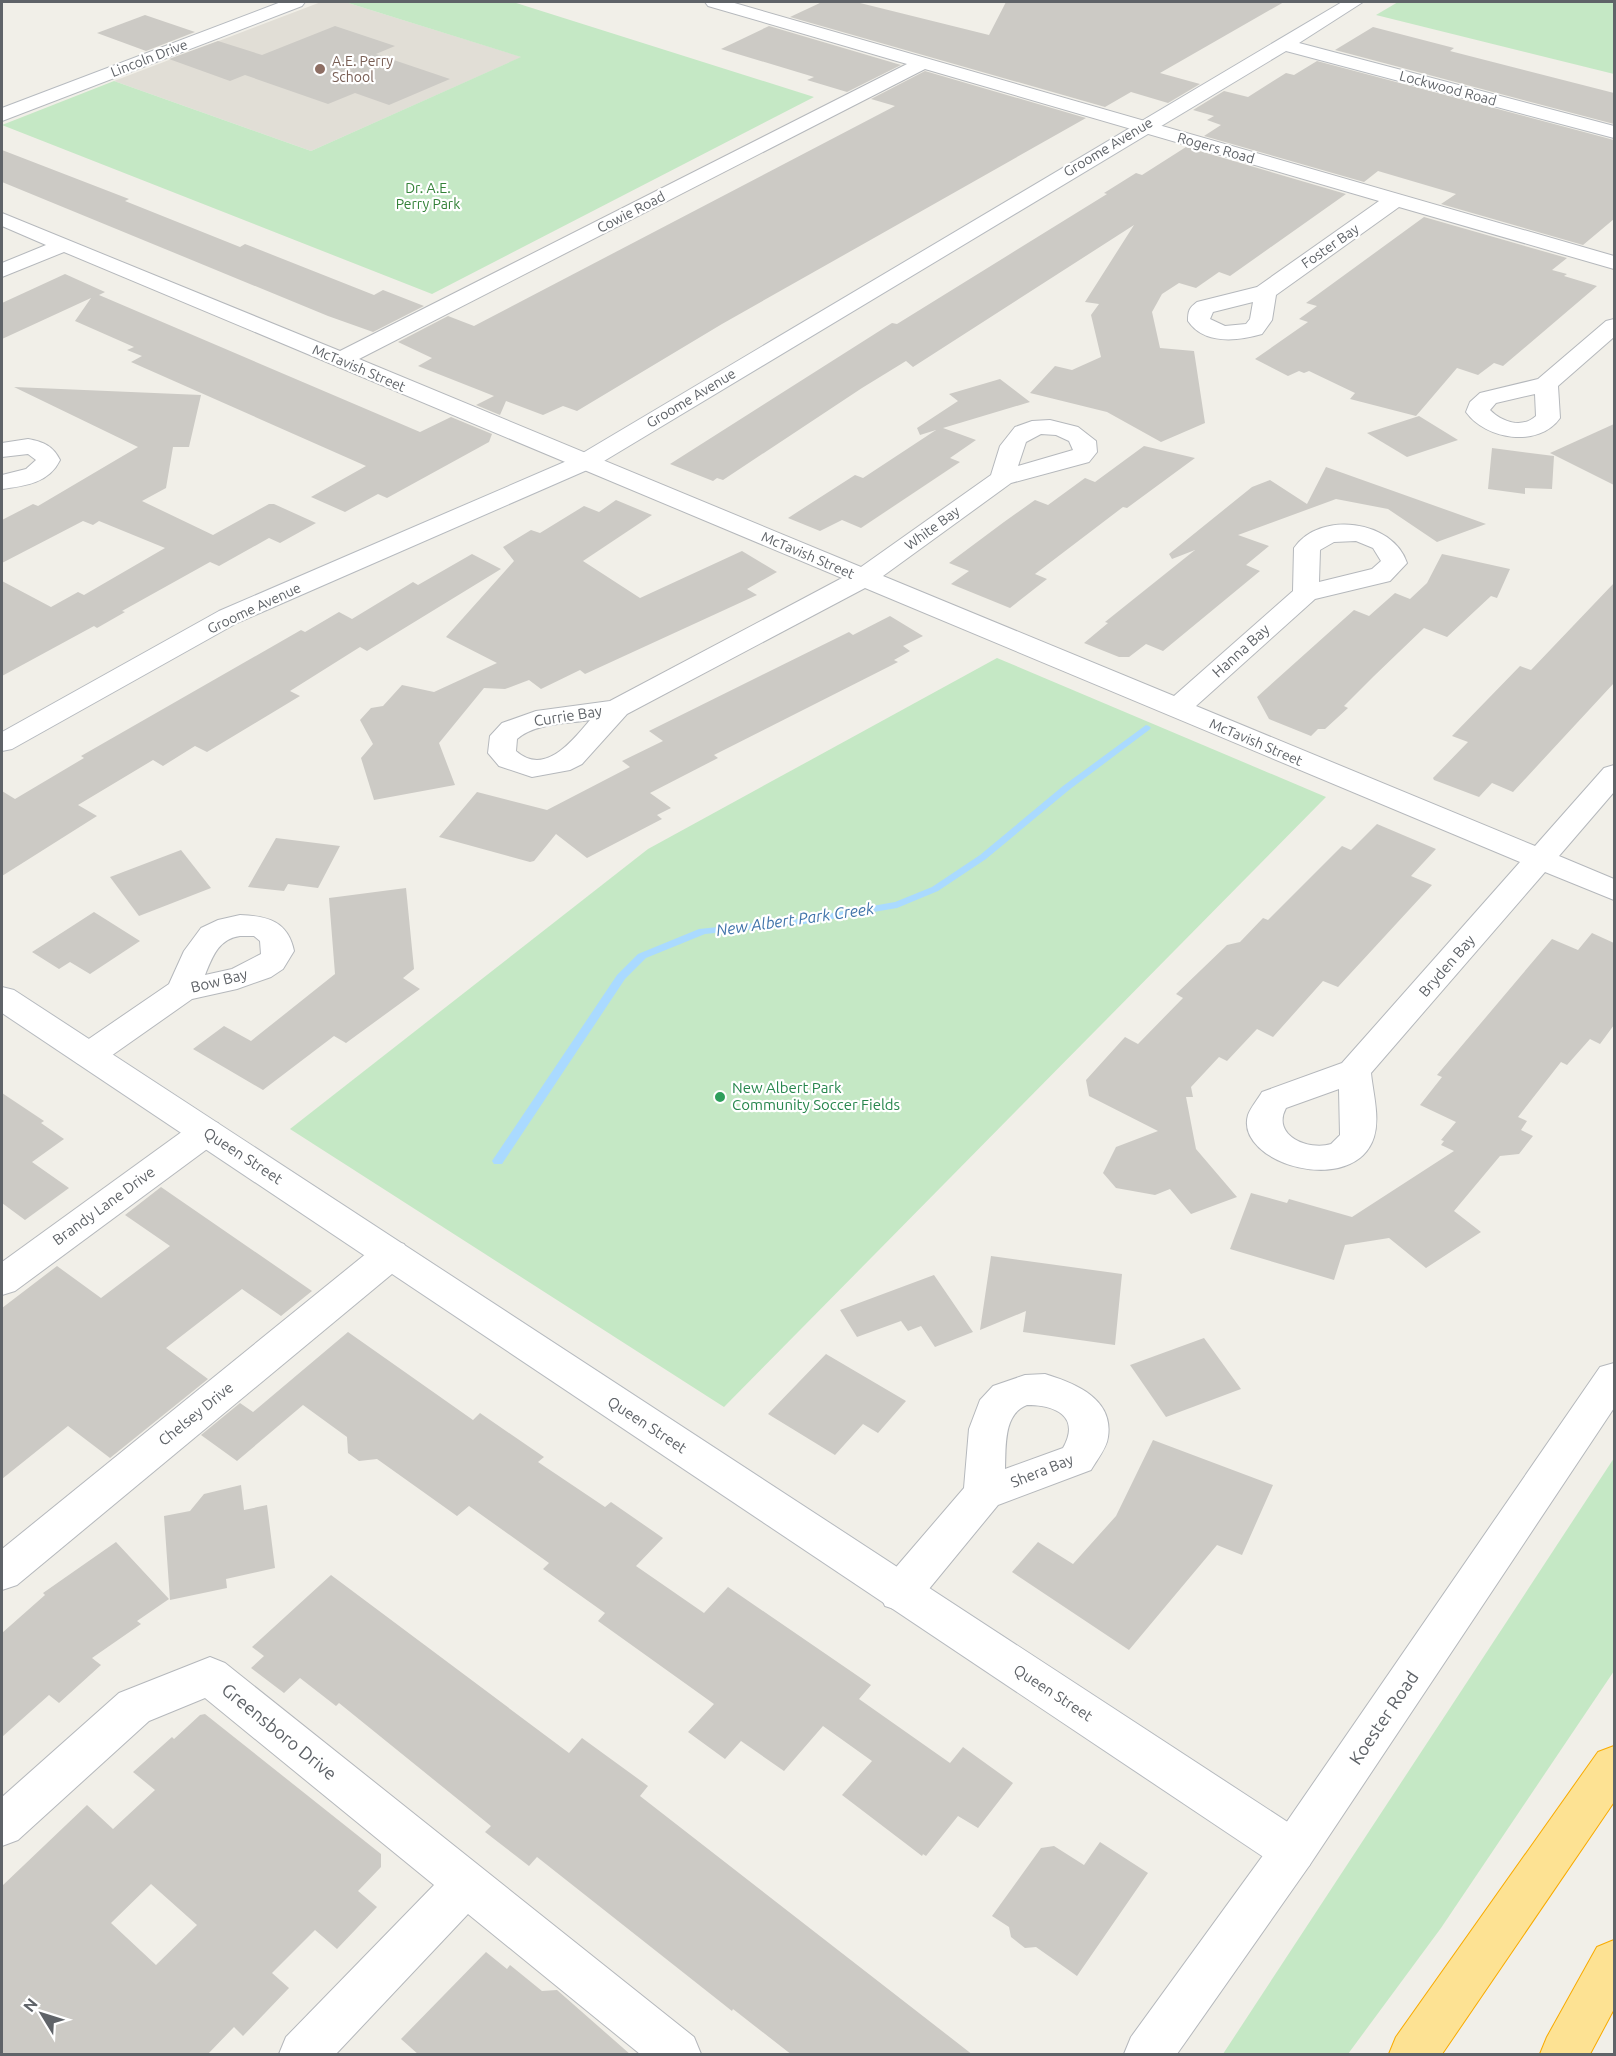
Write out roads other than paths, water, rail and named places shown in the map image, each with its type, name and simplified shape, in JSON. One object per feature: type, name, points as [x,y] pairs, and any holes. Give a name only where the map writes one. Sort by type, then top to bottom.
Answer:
[{"type":"highway","points":[[1413,2055],[1614,1766]]},
{"type":"highway","points":[[1564,2055],[1614,1963]]},
{"type":"street","name":"Lincoln Drive","points":[[2,115],[296,2]]},
{"type":"street","name":"Rogers Road","points":[[714,2],[1614,263]]},
{"type":"street","name":"Groome Avenue","points":[[2,743],[228,618],[585,462],[1354,2]]},
{"type":"street","name":"Lockwood Road","points":[[1282,44],[1614,132]]},
{"type":"street","name":"Cowie Road","points":[[340,360],[923,63]]},
{"type":"street","name":"Foster Bay","points":[[1265,292],[1395,200]]},
{"type":"street","name":"McTavish Street","points":[[2,219],[1614,890]]},
{"type":"street","points":[[2,271],[63,245]]},
{"type":"street","points":[[1546,384],[1614,326]]},
{"type":"street","points":[[2,450],[32,447],[47,454],[48,460],[40,471],[31,476],[2,482]]},
{"type":"street","name":"White Bay","points":[[863,578],[1002,478]]},
{"type":"street","name":"Currie Bay","points":[[617,708],[863,578]]},
{"type":"street","name":"Hanna Bay","points":[[1176,709],[1306,594]]},
{"type":"street","points":[[1539,860],[1614,774]]},
{"type":"street","name":"Bryden Bay","points":[[1354,1071],[1539,860]]},
{"type":"street","name":"Bow Bay","points":[[89,1055],[183,990]]},
{"type":"street","name":"Queen Street","points":[[2,998],[1293,1851]]},
{"type":"street","name":"Brandy Lane Drive","points":[[2,1281],[206,1132]]},
{"type":"street","name":"Chelsey Drive","points":[[2,1573],[391,1254]]},
{"type":"street","name":"Koester Road","points":[[1148,2055],[1293,1851],[1614,1378]]},
{"type":"street","points":[[900,1593],[984,1493]]},
{"type":"street","name":"Greensboro Drive","points":[[2,1825],[134,1707],[210,1676],[467,1882],[677,2055]]},
{"type":"street","points":[[303,2055],[467,1882]]},
{"type":"waterway","name":"New Albert Park Creek","points":[[498,1161],[621,977],[642,956],[703,931],[804,921],[897,905],[935,889],[983,857],[1066,788],[1146,728]]},
{"type":"place","name":"A.E. Perry School","points":[[320,69]]},
{"type":"place","name":"New Albert Park Community Soccer Fields","points":[[720,1097]]},
{"type":"park label","name":"Dr. A.E. Perry Park","points":[[428,196]]}]
